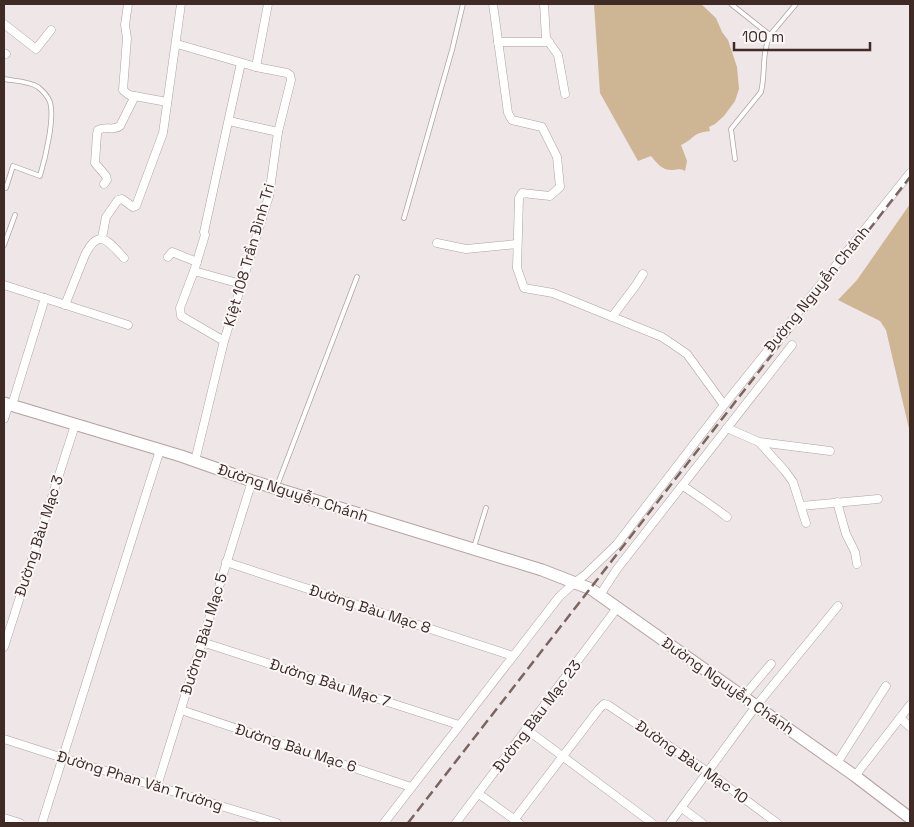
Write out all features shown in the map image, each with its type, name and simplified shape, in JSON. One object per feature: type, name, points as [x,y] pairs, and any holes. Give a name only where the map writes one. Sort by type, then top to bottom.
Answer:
[{"type":"street","points":[[128,4],[124,25],[127,38],[123,90],[126,94],[167,102]]},
{"type":"street","points":[[102,238],[106,217],[118,200],[122,199],[133,207],[136,206],[163,134],[177,44],[181,4]]},
{"type":"street","points":[[256,67],[268,4]]},
{"type":"street","points":[[493,4],[508,113],[512,120],[542,127],[557,157],[560,186],[550,196],[522,193],[518,198],[517,268],[524,288],[553,293],[662,337],[687,354],[724,404]]},
{"type":"street","points":[[544,4],[546,38],[558,55],[565,94]]},
{"type":"street","points":[[4,24],[36,49],[51,30]]},
{"type":"street","points":[[498,42],[549,42]]},
{"type":"street","name":"Kiệt 108 Trần Đình Tri","points":[[177,44],[290,75],[291,80],[278,132],[269,196],[224,341],[195,460]]},
{"type":"street","points":[[224,341],[181,316],[180,308],[205,235],[204,232],[242,63]]},
{"type":"street","points":[[104,184],[107,180],[106,176],[95,163],[98,130],[102,128],[112,129],[120,126],[135,96]]},
{"type":"street","points":[[229,121],[278,132]]},
{"type":"street","name":"Đường Nguyễn Chánh","points":[[574,583],[617,544],[724,404],[910,173]]},
{"type":"street","points":[[65,305],[88,248],[97,239],[107,240],[124,258]]},
{"type":"street","points":[[437,244],[466,249],[517,244]]},
{"type":"street","points":[[168,257],[172,252],[197,262]]},
{"type":"street","points":[[194,271],[242,284]]},
{"type":"street","points":[[612,317],[643,274]]},
{"type":"street","points":[[4,285],[128,325]]},
{"type":"street","points":[[4,419],[45,298]]},
{"type":"street","name":"Đường Nguyễn Chánh","points":[[600,595],[726,428],[792,345]]},
{"type":"street","name":"Đường Nguyễn Chánh","points":[[8,404],[195,460],[252,481],[542,570],[591,589],[837,763],[910,818]]},
{"type":"street","name":"Đường Bàu Mạc 3","points":[[4,647],[75,425]]},
{"type":"street","points":[[726,428],[759,442],[830,451]]},
{"type":"street","points":[[759,442],[785,470],[793,482],[806,523]]},
{"type":"street","points":[[42,823],[160,450]]},
{"type":"street","name":"Đường Bàu Mạc 5","points":[[157,786],[252,481]]},
{"type":"street","points":[[683,486],[727,517]]},
{"type":"street","points":[[801,506],[878,499]]},
{"type":"street","points":[[837,502],[845,532],[855,552],[857,564]]},
{"type":"street","name":"Đường Bàu Mạc 8","points":[[226,562],[513,656]]},
{"type":"street","points":[[384,823],[559,597],[574,583]]},
{"type":"street","points":[[670,823],[756,706],[838,606]]},
{"type":"street","name":"Đường Bàu Mạc 23","points":[[456,823],[617,608]]},
{"type":"street","name":"Đường Bàu Mạc 7","points":[[202,642],[459,725]]},
{"type":"street","points":[[743,697],[771,664]]},
{"type":"street","points":[[837,763],[886,686]]},
{"type":"street","name":"Đường Bàu Mạc 10","points":[[562,756],[599,709],[604,704],[608,705],[708,772],[777,823]]},
{"type":"street","points":[[855,776],[910,705]]},
{"type":"street","name":"Đường Bàu Mạc 6","points":[[181,710],[411,787]]},
{"type":"street","points":[[900,718],[910,726]]},
{"type":"street","points":[[526,729],[652,823]]},
{"type":"street","name":"Đường Phan Văn Trường","points":[[4,739],[277,823]]},
{"type":"street","points":[[479,794],[517,821],[562,756]]},
{"type":"street","points":[[682,808],[702,823]]},
{"type":"street","points":[[4,818],[20,823]]},
{"type":"lane","points":[[404,218],[452,50],[463,4]]},
{"type":"lane","points":[[731,4],[770,35]]},
{"type":"lane","points":[[735,158],[731,129],[761,92],[764,48],[770,35],[796,4]]},
{"type":"lane","points":[[4,79],[32,84],[46,96],[51,108],[46,157],[40,176],[13,166],[6,188]]},
{"type":"lane","points":[[4,245],[15,216]]},
{"type":"lane","points":[[277,488],[357,277]]},
{"type":"lane","points":[[473,549],[486,508]]},
{"type":"shaded area","points":[[594,4],[701,4],[716,18],[728,40],[737,67],[739,89],[735,101],[724,116],[709,127],[710,131],[696,134],[681,145],[687,161],[685,171],[666,169],[660,166],[651,156],[638,161],[600,93]]},
{"type":"shaded area","points":[[910,204],[910,433],[886,330],[880,321],[838,300],[857,280]]},
{"type":"railway","points":[[408,823],[910,177]]}]
